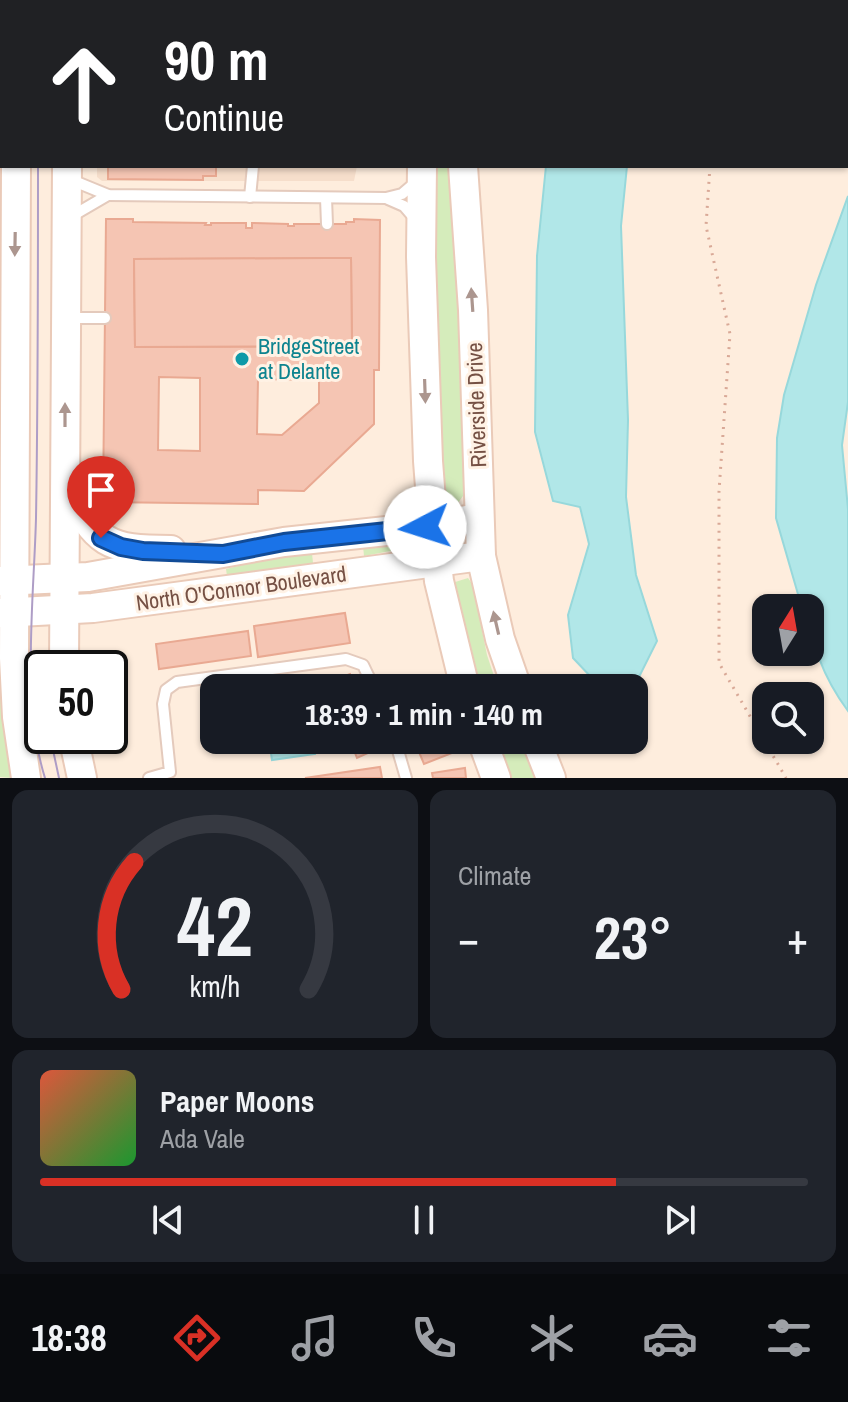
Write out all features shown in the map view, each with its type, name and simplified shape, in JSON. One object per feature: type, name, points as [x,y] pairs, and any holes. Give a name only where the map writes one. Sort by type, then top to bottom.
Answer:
[{"type":"main road","name":"Riverside Drive","points":[[463,168],[479,426],[478,518],[481,556],[500,639],[512,674]]},
{"type":"main road","points":[[11,169],[7,613],[26,778]]},
{"type":"main road","points":[[422,170],[428,461],[433,526],[436,563],[462,674]]},
{"type":"main road","points":[[64,650],[67,172]]},
{"type":"main road","points":[[363,532],[412,504],[421,488],[428,461]]},
{"type":"main road","points":[[65,479],[86,524],[101,538],[121,547],[143,551],[223,554]]},
{"type":"main road","name":"North O'Connor Boulevard","points":[[7,580],[88,577],[284,542],[433,526],[478,518]]},
{"type":"main road","name":"North O'Connor Boulevard","points":[[7,613],[64,611],[481,556]]},
{"type":"main road","points":[[77,754],[82,778]]},
{"type":"main road","points":[[487,754],[496,778]]},
{"type":"main road","points":[[542,754],[551,778]]},
{"type":"lane","points":[[250,197],[253,168]]},
{"type":"lane","points":[[67,172],[108,195],[386,198],[409,189],[422,170]]},
{"type":"lane","points":[[67,219],[108,195]]},
{"type":"lane","points":[[326,198],[327,224]]},
{"type":"lane","points":[[386,198],[404,206],[421,231]]},
{"type":"lane","points":[[66,318],[105,318]]},
{"type":"lane","points":[[236,674],[346,659],[363,665],[367,674]]},
{"type":"lane","points":[[149,778],[171,775],[163,704],[166,690],[177,682],[200,679]]},
{"type":"lane","points":[[399,754],[406,778]]},
{"type":"path","points":[[710,168],[706,226],[730,334],[719,491],[719,663],[786,778]]},
{"type":"shaded area","points":[[97,168],[357,168],[354,181],[102,181],[97,177]]},
{"type":"green space","points":[[435,168],[458,168],[465,474],[463,496],[455,507],[444,506],[442,482]]},
{"type":"green space","points":[[411,540],[412,547],[364,556],[363,546]]},
{"type":"green space","points":[[312,553],[313,563],[227,576],[226,569]]},
{"type":"green space","points":[[468,578],[473,585],[493,674],[474,674],[452,583]]},
{"type":"green space","points":[[0,671],[5,732],[12,778],[0,777]]},
{"type":"green space","points":[[500,754],[526,754],[538,778],[510,778]]},
{"type":"water","points":[[546,168],[627,168],[621,226],[628,420],[626,497],[636,575],[657,641],[640,674],[588,674],[573,658],[568,615],[589,544],[580,507],[553,501],[535,432],[537,256]]},
{"type":"water","points":[[848,196],[848,402],[842,445],[848,509],[848,711],[823,666],[824,594],[798,594],[776,518],[777,438],[784,395],[816,285]]},
{"type":"water","points":[[271,754],[315,754],[272,760]]},
{"type":"building","points":[[108,168],[216,168],[216,176],[203,176],[203,180],[108,179]]},
{"type":"building","name":"BridgeStreet at Delante","points":[[106,219],[205,225],[246,223],[246,228],[252,228],[252,223],[294,226],[346,224],[354,222],[354,219],[380,220],[379,370],[374,370],[374,424],[304,491],[258,490],[258,504],[103,502]],"holes":[[[351,258],[352,346],[135,347],[134,259]],[[159,377],[200,378],[200,451],[158,450]],[[258,379],[319,380],[319,403],[282,435],[257,434]]]},
{"type":"building","points":[[351,258],[352,346],[135,347],[134,259]]},
{"type":"building","points":[[345,613],[350,643],[258,657],[254,626]]},
{"type":"building","points":[[248,631],[251,656],[159,669],[156,644]]},
{"type":"building","points":[[420,754],[449,754],[424,764]]},
{"type":"building","points":[[380,767],[382,778],[305,778]]},
{"type":"building","points":[[465,768],[466,778],[433,778],[432,773]]},
{"type":"tram line","points":[[38,168],[37,474],[31,683],[33,717],[45,778]]},
{"type":"tram line","points":[[54,754],[59,778]]},
{"type":"place","name":"BridgeStreet at Delante","points":[[242,359]]},
{"type":"route","points":[[101,538],[121,547],[143,551],[223,554],[284,542],[425,527]]}]
